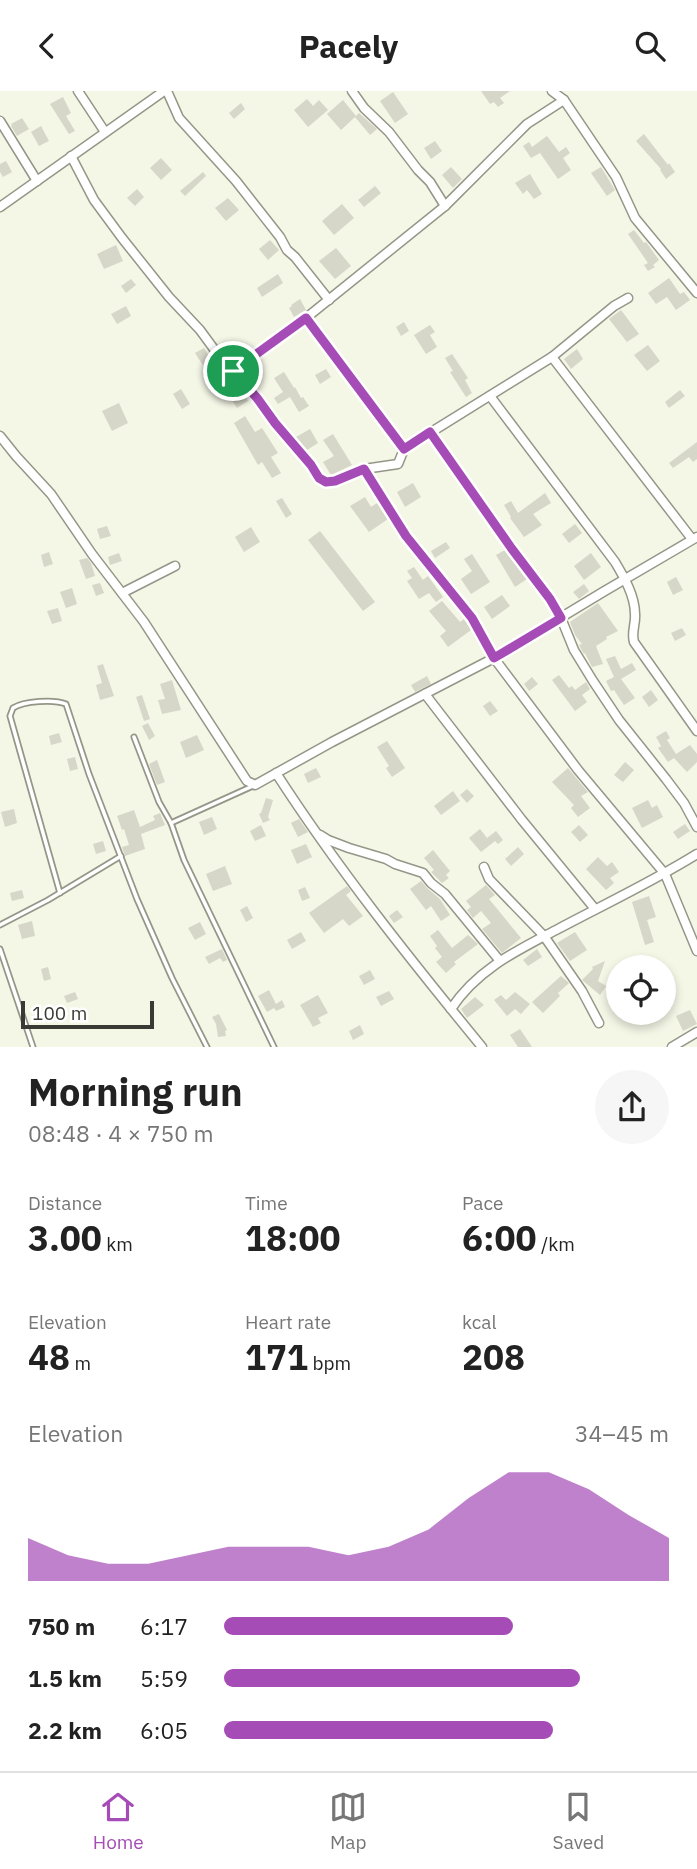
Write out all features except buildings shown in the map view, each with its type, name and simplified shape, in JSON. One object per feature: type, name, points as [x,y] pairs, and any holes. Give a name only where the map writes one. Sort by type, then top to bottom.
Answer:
[{"type":"street","points":[[78,91],[105,132]]},
{"type":"street","points":[[0,207],[166,91],[179,118],[236,181],[287,250],[329,300]]},
{"type":"street","points":[[352,91],[430,182],[445,206]]},
{"type":"street","points":[[552,91],[564,100],[616,177],[635,218],[697,293]]},
{"type":"street","points":[[233,371],[306,318],[445,206],[527,124],[564,100]]},
{"type":"street","points":[[0,121],[37,181]]},
{"type":"street","points":[[72,156],[94,200],[121,238],[257,398],[319,478],[326,482],[364,469],[398,464],[404,449],[552,357],[614,306],[628,298]]},
{"type":"street","points":[[306,318],[404,449]]},
{"type":"street","points":[[0,436],[51,494],[144,622],[247,781],[255,785],[332,741],[494,658],[695,538],[552,357]]},
{"type":"street","points":[[491,396],[615,562],[635,609],[632,634],[634,642],[697,731]]},
{"type":"street","points":[[430,432],[550,599],[574,650],[593,681],[619,720],[666,779],[697,827]]},
{"type":"street","points":[[364,469],[406,536],[472,618],[494,658],[578,770],[665,874],[697,951]]},
{"type":"street","points":[[122,593],[175,566]]},
{"type":"street","points":[[425,694],[595,909]]},
{"type":"street","points":[[276,773],[363,899],[482,1047]]},
{"type":"street","points":[[311,827],[328,840],[423,873],[445,894],[500,961]]},
{"type":"street","points":[[451,1009],[470,983],[500,961],[665,874],[697,854]]},
{"type":"street","points":[[484,867],[489,879],[544,936],[582,991],[599,1023]]},
{"type":"street","points":[[672,1047],[697,1032]]},
{"type":"lane","points":[[60,893],[10,716],[10,712],[17,705],[51,701],[66,704],[136,899],[207,1047]]},
{"type":"lane","points":[[134,737],[184,860],[274,1047]]},
{"type":"lane","points":[[171,823],[260,783]]},
{"type":"lane","points":[[0,925],[121,856]]},
{"type":"lane","points":[[0,949],[33,1047]]},
{"type":"route","points":[[306,318],[404,449],[430,432],[561,618],[494,658],[472,618],[406,536],[364,469],[335,481],[326,482],[319,478],[233,371],[306,318]]}]
